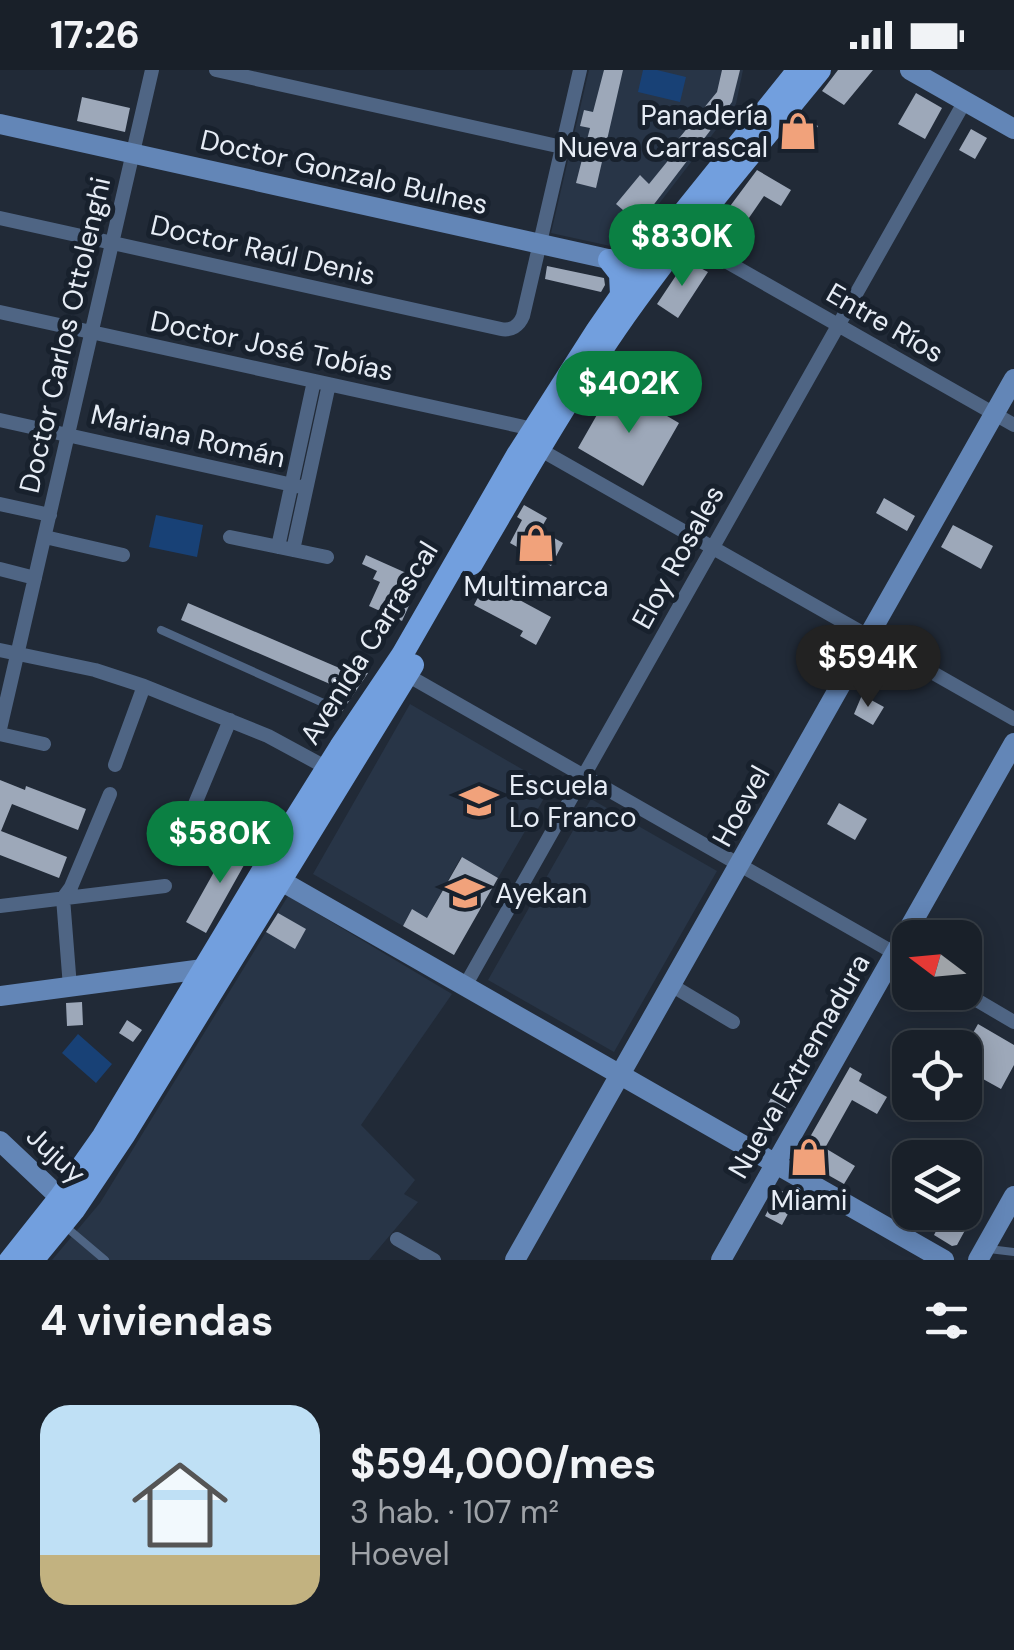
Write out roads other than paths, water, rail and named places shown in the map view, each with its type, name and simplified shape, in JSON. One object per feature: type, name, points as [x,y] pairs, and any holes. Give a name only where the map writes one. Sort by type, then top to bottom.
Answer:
[{"type":"main road","name":"Avenida Carrascal","points":[[33,1260],[141,1108],[271,875],[352,715],[418,628],[621,295],[798,70]]},
{"type":"main road","name":"Avenida Carrascal","points":[[10,1260],[65,1210],[203,969],[407,675],[536,439],[675,249],[820,70]]},
{"type":"main road","points":[[608,260],[620,274],[621,295]]},
{"type":"street","name":"Doctor Carlos Ottolenghi","points":[[0,727],[152,70]]},
{"type":"street","points":[[216,70],[562,147]]},
{"type":"street","points":[[539,244],[580,70]]},
{"type":"street","points":[[910,70],[1014,129]]},
{"type":"street","name":"Eloy Rosales","points":[[465,986],[965,101]]},
{"type":"street","name":"Doctor Gonzalo Bulnes","points":[[0,124],[608,260],[646,260],[675,249]]},
{"type":"street","name":"Doctor Raúl Denis","points":[[0,218],[501,329],[515,327],[523,316],[539,244]]},
{"type":"street","name":"Entre Ríos","points":[[675,249],[697,248],[713,254],[1014,425]]},
{"type":"street","name":"Doctor José Tobías","points":[[0,312],[322,382],[536,439],[713,548],[1014,718]]},
{"type":"street","name":"Hoevel","points":[[515,1260],[1014,379]]},
{"type":"street","points":[[285,548],[322,382]]},
{"type":"street","name":"Mariana Román","points":[[0,420],[299,487]]},
{"type":"street","points":[[0,504],[50,514]]},
{"type":"street","points":[[44,537],[124,555]]},
{"type":"street","points":[[230,537],[327,557]]},
{"type":"street","points":[[0,570],[35,578]]},
{"type":"street","points":[[0,650],[95,670],[144,686],[280,741],[327,768]]},
{"type":"street","points":[[407,675],[892,951]]},
{"type":"street","points":[[114,765],[144,686]]},
{"type":"street","points":[[195,804],[230,720]]},
{"type":"street","points":[[0,727],[44,744]]},
{"type":"street","name":"Nueva Extremadura","points":[[922,920],[1014,744]]},
{"type":"street","points":[[70,986],[62,898],[71,887],[110,794]]},
{"type":"street","points":[[271,875],[944,1260]]},
{"type":"street","points":[[0,906],[165,886]]},
{"type":"street","points":[[0,996],[203,969]]},
{"type":"street","name":"Nueva Extremadura","points":[[721,1260],[892,975]]},
{"type":"street","points":[[671,985],[734,1022]]},
{"type":"street","points":[[982,1003],[1014,1022]]},
{"type":"street","name":"Jujuy","points":[[0,1140],[65,1210]]},
{"type":"street","points":[[981,1254],[1014,1196]]},
{"type":"street","points":[[397,1239],[434,1260]]},
{"type":"lane","points":[[161,630],[330,706]]},
{"type":"lane","points":[[65,1210],[105,1260]]},
{"type":"lane","points":[[981,1254],[1014,1252]]},
{"type":"place","name":"Panadería Nueva Carrascal","points":[[798,131]]},
{"type":"place","name":"Multimarca","points":[[536,543]]},
{"type":"place","name":"Escuela Lo Franco","points":[[479,801]]},
{"type":"place","name":"Ayekan","points":[[465,893]]},
{"type":"place","name":"Miami","points":[[809,1157]]}]
